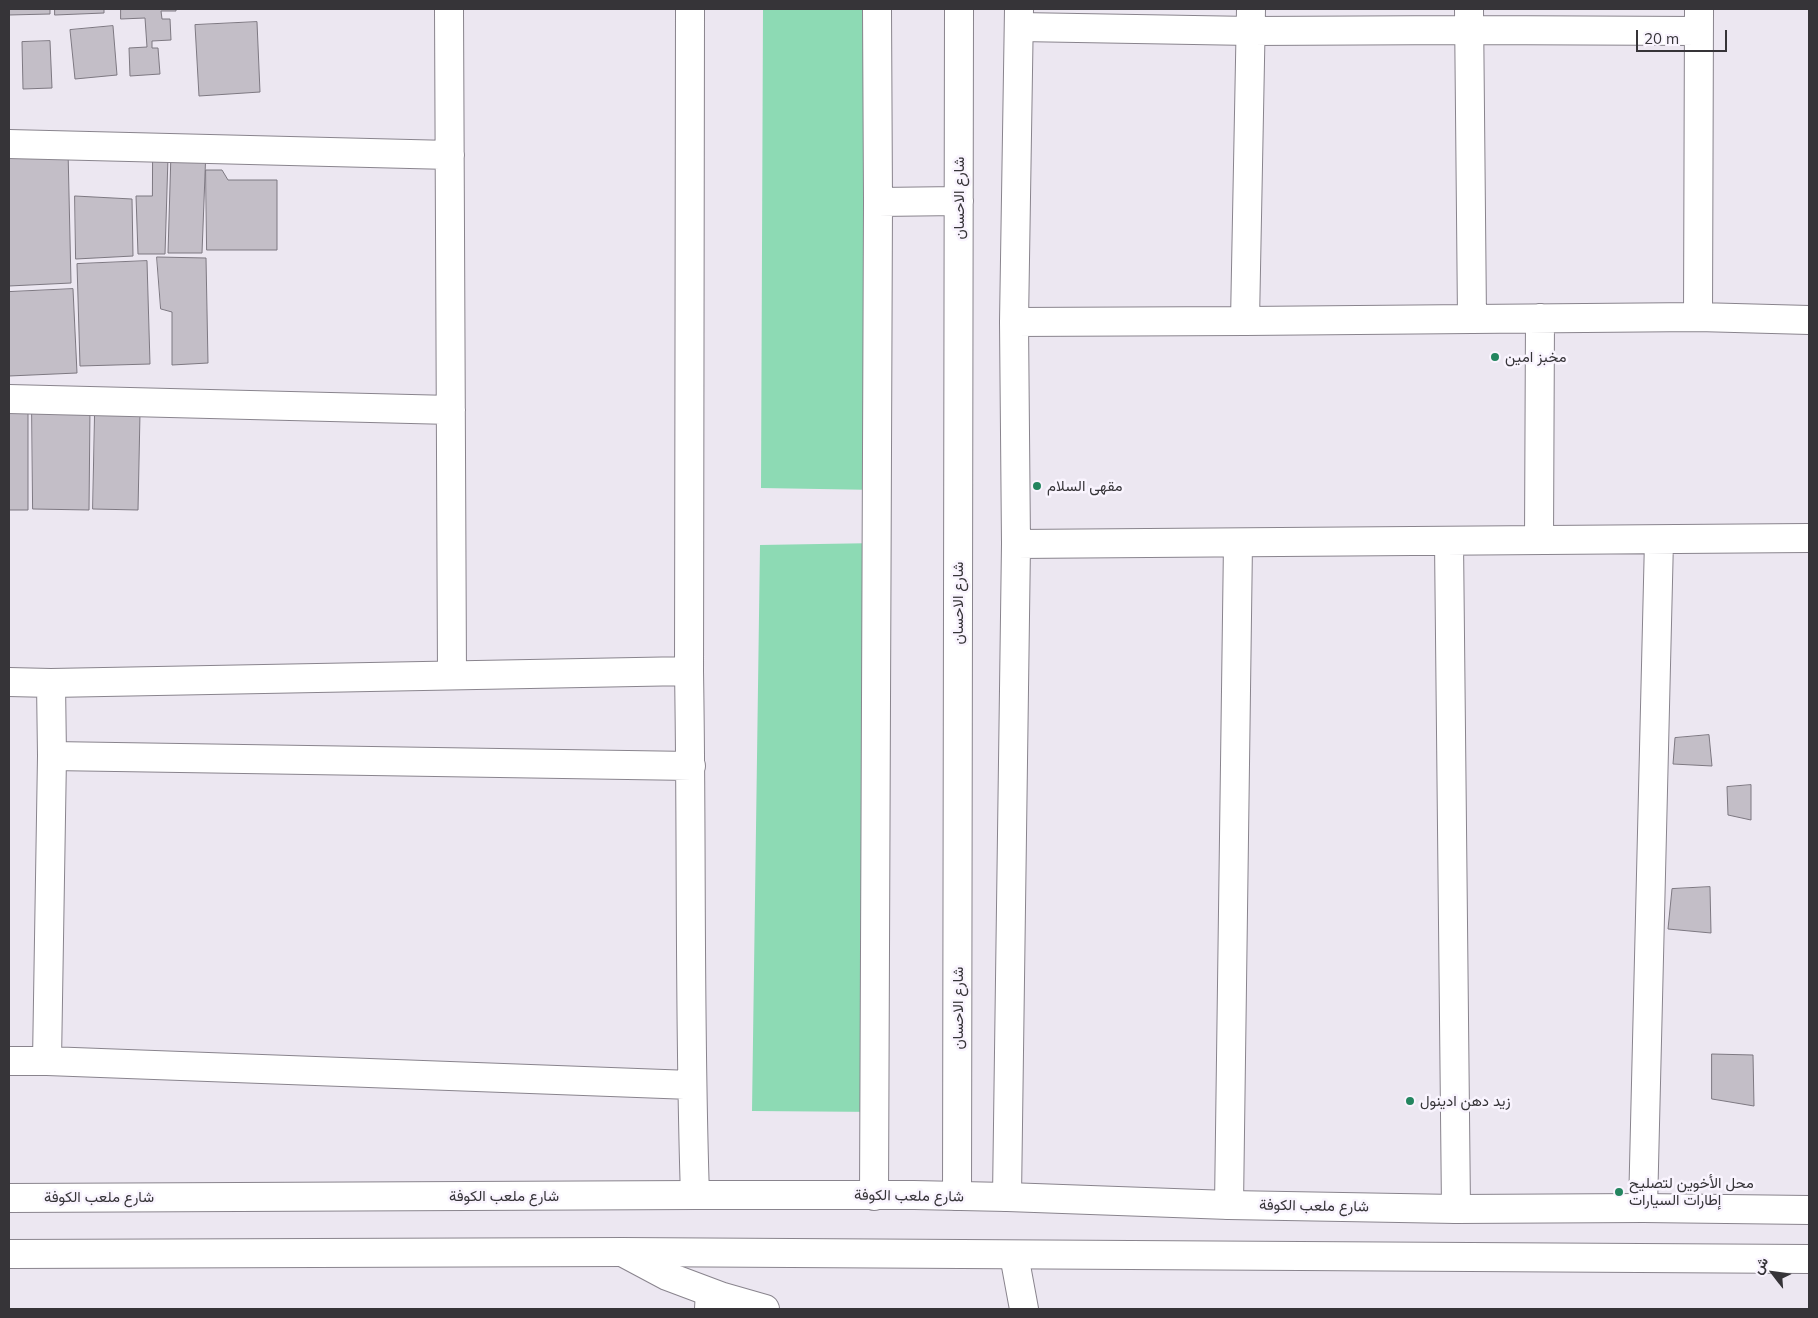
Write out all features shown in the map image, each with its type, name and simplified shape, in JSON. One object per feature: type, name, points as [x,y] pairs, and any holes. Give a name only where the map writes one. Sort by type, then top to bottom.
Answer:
[{"type":"street","points":[[449,9],[452,674]]},
{"type":"street","points":[[690,9],[689,671],[691,766],[691,1085],[694,1195]]},
{"type":"street","points":[[874,1196],[877,9]]},
{"type":"street","name":"شارع الاحسان","points":[[958,1196],[959,9]]},
{"type":"street","points":[[1007,1197],[1016,544],[1014,322],[1019,18],[1699,20],[1698,317]]},
{"type":"street","points":[[1469,19],[1472,319]]},
{"type":"street","points":[[1245,321],[1251,20]]},
{"type":"street","points":[[9,144],[450,155]]},
{"type":"street","points":[[878,202],[958,201]]},
{"type":"street","points":[[1014,322],[1698,317],[1809,320]]},
{"type":"street","points":[[1539,540],[1540,318]]},
{"type":"street","points":[[9,399],[451,410]]},
{"type":"street","points":[[1016,544],[1809,538]]},
{"type":"street","points":[[1644,1208],[1659,540]]},
{"type":"street","points":[[1449,541],[1456,1208]]},
{"type":"street","points":[[1229,1204],[1238,543]]},
{"type":"street","points":[[9,682],[50,683],[689,671]]},
{"type":"street","points":[[47,1061],[52,756],[50,683]]},
{"type":"street","points":[[52,756],[691,766]]},
{"type":"street","points":[[9,1061],[691,1085]]},
{"type":"street","name":"شارع ملعب الكوفة","points":[[9,1198],[694,1195],[958,1196],[1456,1208],[1809,1210]]},
{"type":"street","points":[[9,1254],[622,1252],[1809,1259]]},
{"type":"street","points":[[622,1252],[667,1276],[705,1300],[765,1309]]},
{"type":"street","points":[[1014,1255],[1024,1309]]},
{"type":"green space","points":[[763,9],[878,9],[878,490],[761,488]]},
{"type":"green space","points":[[879,543],[882,1112],[752,1111],[760,545]]},
{"type":"building","points":[[9,9],[50,9],[50,14],[9,15]]},
{"type":"building","points":[[55,9],[104,9],[104,13],[55,15]]},
{"type":"building","points":[[121,9],[176,9],[176,11],[161,11],[162,19],[170,19],[171,40],[152,41],[152,48],[158,48],[160,74],[130,76],[129,48],[147,47],[145,18],[121,19]]},
{"type":"building","points":[[257,22],[260,92],[199,96],[195,25]]},
{"type":"building","points":[[113,26],[117,75],[75,79],[70,30]]},
{"type":"building","points":[[50,41],[52,88],[23,89],[22,42]]},
{"type":"building","points":[[9,149],[68,150],[71,283],[9,286]]},
{"type":"building","points":[[206,149],[202,253],[168,253],[171,153]]},
{"type":"building","points":[[153,152],[168,157],[165,254],[138,254],[136,196],[152,196]]},
{"type":"building","points":[[206,170],[222,170],[228,180],[277,180],[277,250],[207,250]]},
{"type":"building","points":[[75,196],[132,199],[133,256],[76,259]]},
{"type":"building","points":[[157,257],[206,258],[208,363],[172,365],[172,312],[161,309]]},
{"type":"building","points":[[147,261],[150,364],[80,366],[77,264]]},
{"type":"building","points":[[73,289],[77,373],[9,376],[9,292]]},
{"type":"building","points":[[9,408],[28,408],[28,510],[9,510]]},
{"type":"building","points":[[32,409],[90,409],[89,510],[33,509]]},
{"type":"building","points":[[95,412],[140,413],[138,510],[93,509]]},
{"type":"building","points":[[1709,735],[1712,766],[1673,764],[1675,738]]},
{"type":"building","points":[[1751,785],[1751,820],[1728,815],[1727,787]]},
{"type":"building","points":[[1710,887],[1711,933],[1668,929],[1672,889]]},
{"type":"building","points":[[1712,1054],[1753,1055],[1754,1106],[1712,1099]]},
{"type":"place","name":"مخبز امين","points":[[1495,357]]},
{"type":"place","name":"مقهى السلام","points":[[1037,486]]},
{"type":"place","name":"زيد دهن ادينول","points":[[1410,1101]]},
{"type":"place","name":"محل الأخوين لتصليح إطارات السيارات","points":[[1619,1192]]}]
